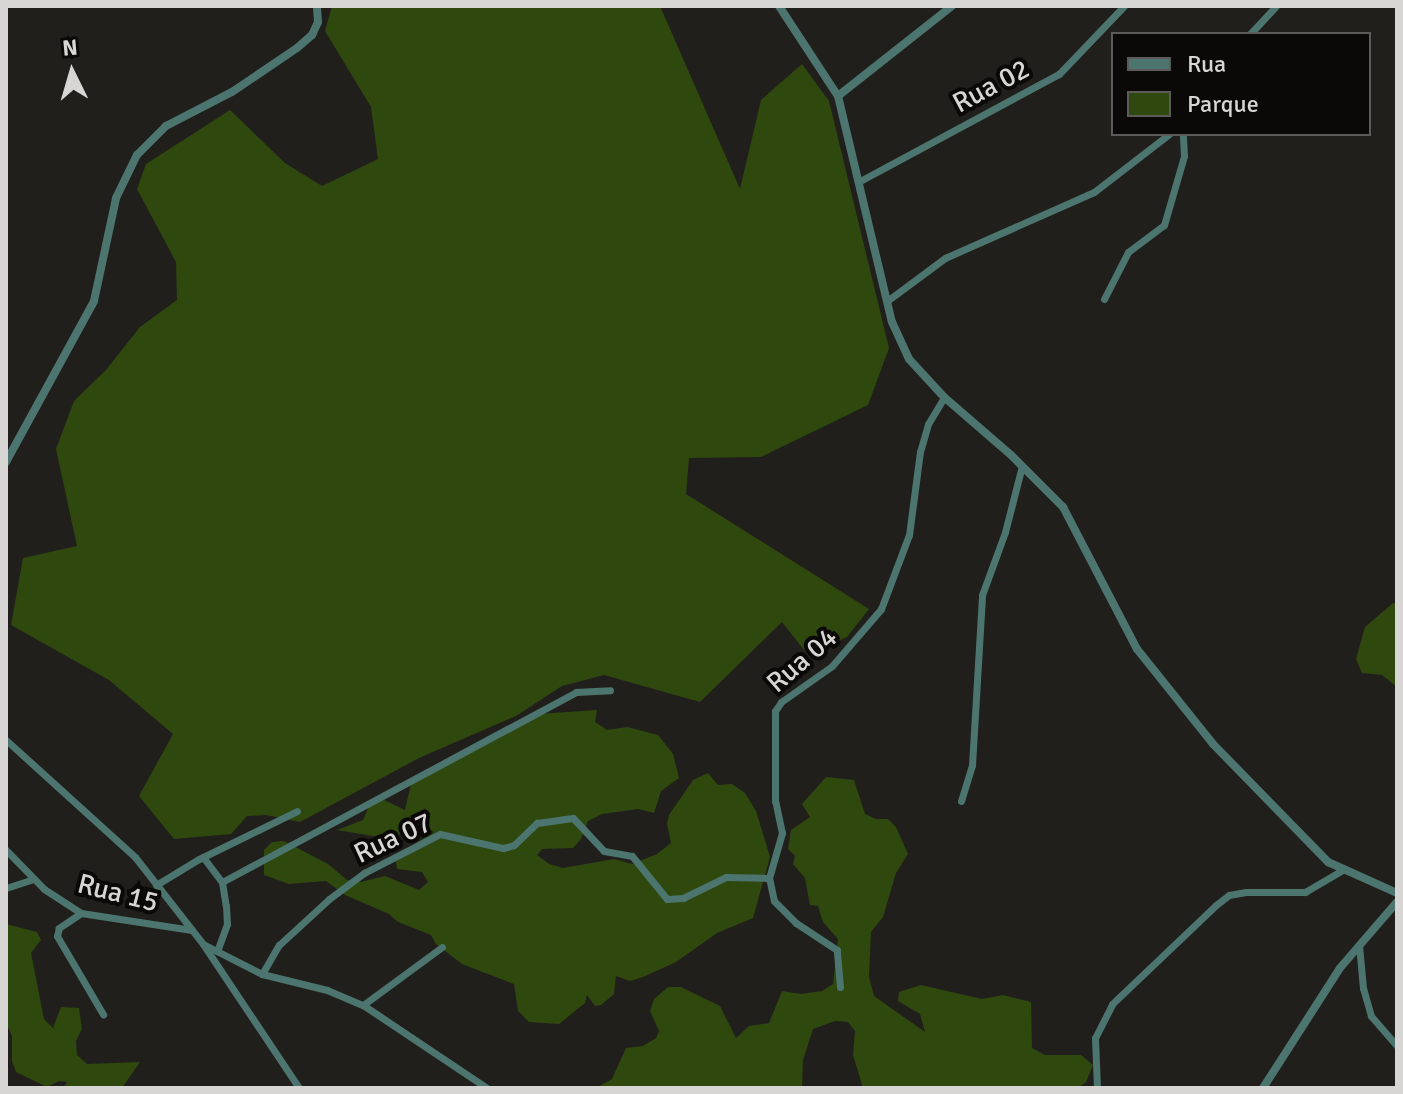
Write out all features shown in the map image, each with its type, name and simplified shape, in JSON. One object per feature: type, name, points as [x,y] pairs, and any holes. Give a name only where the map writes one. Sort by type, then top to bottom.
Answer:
[{"type":"street","points":[[6,462],[94,301],[116,198],[137,155],[166,126],[232,92],[297,48],[312,35],[318,22],[317,6]]},
{"type":"street","points":[[779,6],[838,96],[887,301],[899,341],[909,359],[944,397],[1063,507],[1122,624],[1151,670],[1213,744],[1316,852],[1341,871],[1397,893]]},
{"type":"street","points":[[838,96],[952,6]]},
{"type":"street","name":"Rua 02","points":[[860,181],[1059,74],[1124,6]]},
{"type":"street","points":[[1252,32],[1276,6]]},
{"type":"street","points":[[887,301],[945,258],[1094,192],[1166,136]]},
{"type":"street","points":[[1104,299],[1128,252],[1164,225],[1184,156],[1183,136]]},
{"type":"street","name":"Rua 04","points":[[769,878],[782,833],[775,801],[775,711],[781,702],[832,666],[853,646],[881,609],[903,558],[909,535],[920,452],[928,424],[944,397]]},
{"type":"street","points":[[961,801],[972,765],[982,595],[1005,532],[1022,466]]},
{"type":"street","points":[[222,882],[576,692],[610,690]]},
{"type":"street","points":[[6,740],[123,845],[203,944],[227,985],[299,1088]]},
{"type":"street","points":[[156,885],[203,857],[297,811]]},
{"type":"street","name":"Rua 07","points":[[262,974],[279,945],[329,899],[364,873],[440,834],[503,848],[514,845],[537,823],[573,818],[604,851],[632,856],[667,899],[683,898],[726,877],[769,878]]},
{"type":"street","name":"Rua 15","points":[[6,850],[34,879],[81,913],[192,930]]},
{"type":"street","points":[[203,857],[222,882],[227,924],[217,951]]},
{"type":"street","points":[[1097,1088],[1095,1038],[1112,1004],[1216,905],[1229,895],[1246,892],[1305,892],[1341,871]]},
{"type":"street","points":[[769,878],[774,901],[796,923],[837,950],[840,987]]},
{"type":"street","points":[[6,888],[34,879]]},
{"type":"street","points":[[1263,1088],[1340,968],[1397,902]]},
{"type":"street","points":[[81,913],[59,928],[57,936],[103,1014]]},
{"type":"street","points":[[203,944],[262,974],[327,990],[363,1005],[487,1088]]},
{"type":"street","points":[[1359,945],[1363,988],[1371,1016],[1397,1046]]},
{"type":"street","points":[[363,1005],[442,947]]},
{"type":"green space","points":[[332,6],[660,6],[740,189],[761,100],[802,64],[829,101],[889,348],[868,405],[761,457],[689,458],[686,494],[869,609],[847,637],[808,655],[782,622],[700,702],[604,675],[562,686],[516,716],[419,758],[300,822],[266,815],[247,816],[231,834],[174,839],[139,796],[173,734],[109,680],[11,625],[23,558],[77,546],[56,449],[74,401],[106,370],[140,327],[177,300],[176,262],[137,189],[146,164],[230,110],[285,163],[322,186],[378,159],[371,107],[325,31]]},
{"type":"green space","points":[[1397,603],[1397,687],[1382,675],[1362,673],[1356,659],[1365,627]]},
{"type":"green space","points":[[597,710],[595,722],[607,730],[627,727],[658,735],[673,754],[679,778],[661,791],[654,813],[638,809],[602,814],[588,821],[581,839],[573,848],[542,849],[537,855],[549,864],[563,868],[614,859],[632,864],[657,854],[671,843],[667,824],[669,815],[693,780],[708,773],[718,785],[732,784],[745,793],[756,811],[770,857],[753,918],[717,933],[676,962],[643,977],[630,981],[616,976],[614,994],[601,1005],[595,1006],[587,995],[585,1003],[559,1024],[529,1022],[518,1011],[514,984],[462,964],[436,944],[431,935],[345,895],[326,881],[289,884],[264,875],[264,850],[272,842],[284,841],[328,864],[347,880],[361,882],[385,876],[419,890],[428,882],[422,872],[397,869],[395,856],[434,832],[420,824],[392,839],[337,830],[363,820],[369,806],[380,798],[405,810],[411,784],[538,714]]},
{"type":"green space","points":[[826,777],[854,780],[865,814],[876,819],[888,819],[896,827],[908,854],[896,873],[883,917],[871,932],[869,977],[874,996],[925,1032],[920,1014],[898,1001],[899,992],[921,985],[982,999],[1003,995],[1031,1002],[1032,1048],[1045,1055],[1081,1055],[1093,1065],[1086,1082],[1078,1088],[863,1088],[853,1055],[855,1031],[848,1022],[835,1021],[813,1029],[803,1060],[802,1088],[596,1088],[612,1079],[626,1048],[643,1046],[656,1038],[659,1031],[650,1011],[654,999],[668,987],[681,987],[720,1006],[736,1038],[749,1026],[769,1023],[782,991],[801,994],[822,991],[833,984],[838,939],[823,922],[818,906],[810,905],[805,878],[793,864],[795,856],[788,849],[791,830],[810,817],[802,804]]},
{"type":"green space","points":[[6,924],[37,932],[41,940],[31,953],[44,1019],[53,1028],[61,1007],[79,1008],[82,1029],[76,1041],[77,1055],[87,1064],[140,1062],[122,1088],[63,1088],[67,1082],[59,1081],[47,1087],[16,1072],[12,1061],[12,1036],[6,1023]]}]
